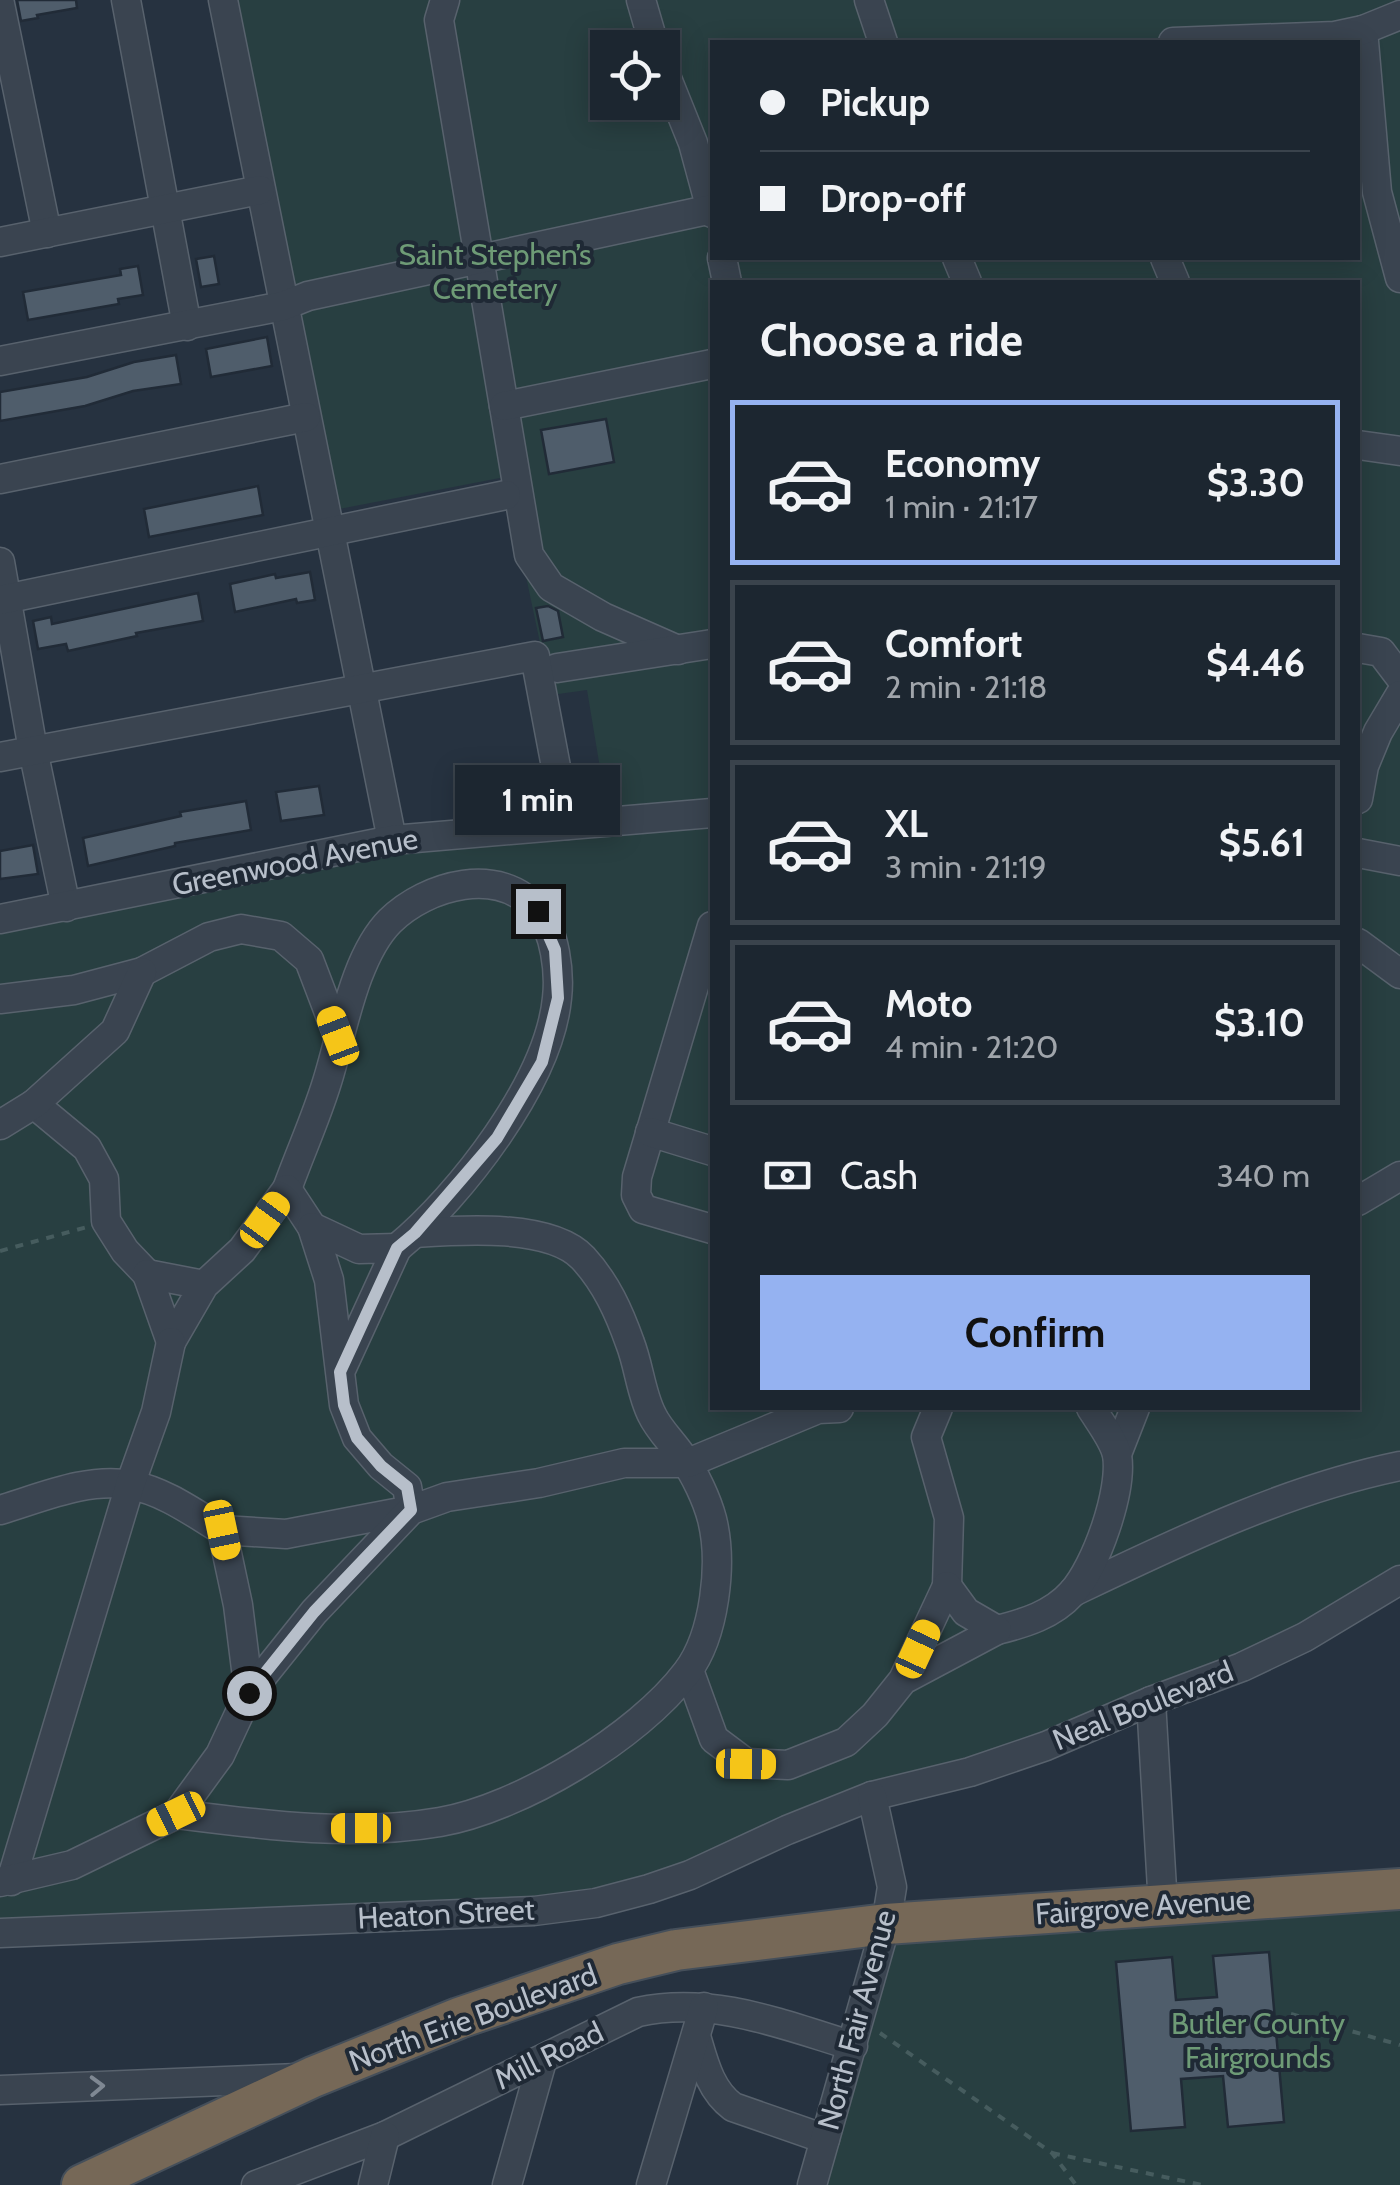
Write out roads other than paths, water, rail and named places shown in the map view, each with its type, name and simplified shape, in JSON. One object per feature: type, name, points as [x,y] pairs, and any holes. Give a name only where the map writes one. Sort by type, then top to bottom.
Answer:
[{"type":"highway","name":"Fairgrove Avenue","points":[[886,1924],[1400,1889]]},
{"type":"highway","name":"North Erie Boulevard","points":[[82,2185],[313,2077],[459,2018],[618,1964],[676,1950],[886,1924]]},
{"type":"street","points":[[126,0],[187,326]]},
{"type":"street","points":[[222,0],[392,840]]},
{"type":"street","points":[[445,0],[440,20],[529,555],[551,587],[602,617],[678,650]]},
{"type":"street","points":[[641,0],[650,30]]},
{"type":"street","points":[[869,0],[882,40]]},
{"type":"street","points":[[0,4],[47,233]]},
{"type":"street","points":[[1227,40],[1334,36],[1363,30],[1400,15]]},
{"type":"street","points":[[1363,30],[1377,192],[1395,242],[1400,278]]},
{"type":"street","points":[[680,111],[710,203]]},
{"type":"street","points":[[0,242],[260,190]]},
{"type":"street","points":[[0,361],[283,306],[308,296],[710,210]]},
{"type":"street","points":[[504,406],[710,364]]},
{"type":"street","points":[[0,480],[306,418]]},
{"type":"street","points":[[1360,445],[1400,451]]},
{"type":"street","points":[[4,599],[506,495]]},
{"type":"street","points":[[0,562],[4,599],[66,907]]},
{"type":"street","points":[[0,757],[361,687],[710,644]]},
{"type":"street","points":[[1360,648],[1381,652],[1400,676]]},
{"type":"street","points":[[546,662],[566,825]]},
{"type":"street","points":[[1360,788],[1378,732],[1400,695]]},
{"type":"street","name":"Greenwood Avenue","points":[[0,919],[392,840],[710,813]]},
{"type":"street","points":[[1360,854],[1400,861]]},
{"type":"street","points":[[6,1882],[156,1412],[171,1342],[204,1285],[242,1250],[287,1188],[328,1081],[338,1036],[364,963],[388,922],[427,894],[472,882],[509,890],[538,911],[555,950],[558,998],[542,1062],[497,1138],[406,1240],[340,1372]]},
{"type":"street","points":[[0,999],[74,990],[142,972],[209,937],[240,930],[280,936],[308,960],[338,1036]]},
{"type":"street","points":[[710,933],[637,1178],[636,1195],[643,1209],[710,1228]]},
{"type":"street","points":[[1377,948],[1400,974]]},
{"type":"street","points":[[0,1126],[34,1104],[115,1031],[142,972]]},
{"type":"street","points":[[34,1104],[87,1148],[104,1179],[106,1222],[124,1251],[147,1274],[171,1342]]},
{"type":"street","points":[[650,1132],[710,1149]]},
{"type":"street","points":[[1360,1199],[1400,1176]]},
{"type":"street","points":[[287,1188],[312,1227],[329,1280],[344,1405],[357,1438],[381,1466],[407,1487],[411,1510]]},
{"type":"street","points":[[176,1814],[293,1829],[361,1828],[441,1822],[506,1802],[576,1766],[637,1723],[689,1670],[708,1624],[718,1574],[712,1518],[688,1463],[652,1415],[615,1303],[580,1255],[539,1236],[475,1229],[359,1249],[312,1227]]},
{"type":"street","points":[[147,1274],[204,1285]]},
{"type":"street","points":[[0,1510],[85,1485],[130,1485],[179,1504],[222,1530],[286,1534],[411,1510],[447,1496],[539,1484],[624,1463],[688,1463],[818,1410]]},
{"type":"street","points":[[689,1670],[714,1739],[746,1764],[788,1765],[846,1742],[875,1715],[903,1680],[947,1586],[949,1518],[926,1437],[937,1410]]},
{"type":"street","points":[[1092,1410],[1116,1454]]},
{"type":"street","points":[[1074,1592],[1108,1527],[1116,1486],[1116,1454],[1134,1410]]},
{"type":"street","points":[[903,1680],[997,1630],[1036,1620],[1074,1592],[1193,1534],[1274,1500],[1355,1475],[1400,1466]]},
{"type":"street","points":[[6,1882],[72,1864],[176,1814],[220,1755],[249,1693],[314,1612],[411,1510]]},
{"type":"street","points":[[222,1530],[238,1604],[249,1693]]},
{"type":"street","name":"Neal Boulevard","points":[[872,1796],[970,1772],[1046,1746],[1151,1700],[1242,1668],[1305,1637],[1400,1580]]},
{"type":"street","points":[[947,1586],[966,1612],[997,1630]]},
{"type":"street","points":[[1151,1700],[1163,1906]]},
{"type":"street","name":"North Fair Avenue","points":[[812,2185],[886,1924],[892,1887],[872,1796]]},
{"type":"street","name":"Heaton Street","points":[[0,1933],[514,1912],[596,1903],[690,1875],[872,1796]]},
{"type":"street","name":"Mill Road","points":[[256,2185],[385,2136],[638,2012],[669,2006],[704,2007],[856,2032]]},
{"type":"street","points":[[651,2185],[704,2007]]},
{"type":"street","points":[[696,2036],[713,2086],[722,2099],[733,2107],[825,2139]]},
{"type":"street","points":[[508,2185],[542,2061]]},
{"type":"street","points":[[0,2090],[313,2077]]},
{"type":"street","points":[[373,2185],[385,2136]]},
{"type":"park label","name":"Saint Stephen’s Cemetery","points":[[495,272]]},
{"type":"park label","name":"Butler County Fairgrounds","points":[[1258,2041]]}]
